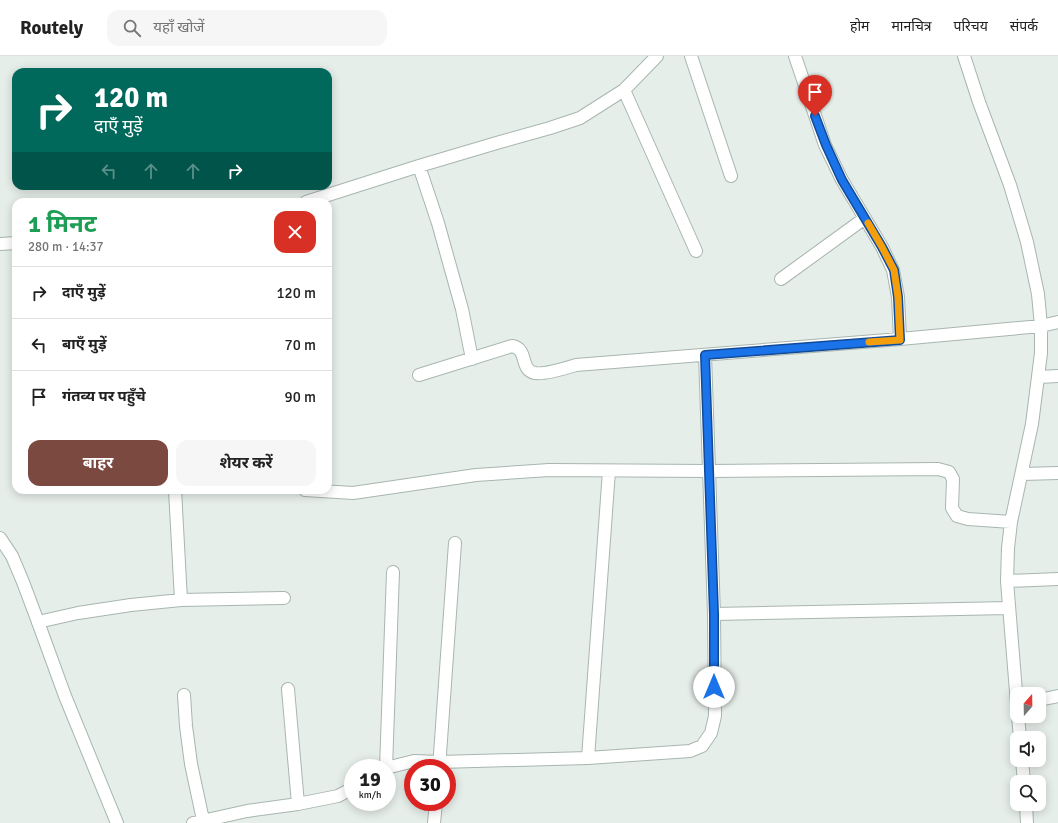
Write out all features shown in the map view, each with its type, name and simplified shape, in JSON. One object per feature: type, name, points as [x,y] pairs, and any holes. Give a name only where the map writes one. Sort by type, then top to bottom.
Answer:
[{"type":"street","points":[[326,198],[419,166],[580,118],[624,90],[657,56]]},
{"type":"street","points":[[691,56],[731,176]]},
{"type":"street","points":[[795,56],[826,145],[842,180],[894,270],[898,297],[900,340]]},
{"type":"street","points":[[964,56],[979,102],[1010,185],[1027,242],[1038,294],[1041,326],[1039,377],[1032,424],[1011,522],[1007,581],[1016,687]]},
{"type":"street","points":[[624,90],[696,251]]},
{"type":"street","points":[[419,166],[438,223],[462,309],[472,359]]},
{"type":"street","points":[[781,279],[865,218]]},
{"type":"street","points":[[0,244],[12,243]]},
{"type":"street","points":[[419,375],[512,346],[517,347],[521,351],[525,364],[529,370],[534,373],[541,373],[576,365],[900,340],[1041,326],[1058,322]]},
{"type":"street","points":[[456,764],[588,758],[690,751],[702,746],[711,733],[715,716],[714,614],[705,355]]},
{"type":"street","points":[[1039,377],[1058,376]]},
{"type":"street","points":[[332,492],[352,493],[476,475],[549,470],[710,471],[938,469],[949,472],[953,479],[952,508],[957,516],[968,520],[1011,522]]},
{"type":"street","points":[[588,758],[609,471]]},
{"type":"street","points":[[1022,474],[1058,473]]},
{"type":"street","points":[[175,494],[180,600]]},
{"type":"street","points":[[0,538],[12,556],[65,696],[117,823]]},
{"type":"street","points":[[439,759],[455,543]]},
{"type":"street","points":[[386,759],[392,572]]},
{"type":"street","points":[[1007,581],[1058,579]]},
{"type":"street","points":[[38,622],[86,612],[131,605],[180,600],[284,598]]},
{"type":"street","points":[[714,614],[1009,608]]},
{"type":"street","points":[[288,689],[298,804]]},
{"type":"street","points":[[184,695],[186,726],[198,822],[248,811],[298,804],[338,796],[344,793]]},
{"type":"street","points":[[1046,699],[1058,696]]},
{"type":"street","points":[[434,823],[435,811]]},
{"type":"street","points":[[1026,811],[1027,823]]},
{"type":"slow traffic","points":[[868,223],[894,270],[898,297],[900,340],[869,342]]},
{"type":"route","points":[[714,687],[714,614],[705,355],[900,340],[898,297],[894,270],[842,180],[815,116]]}]
